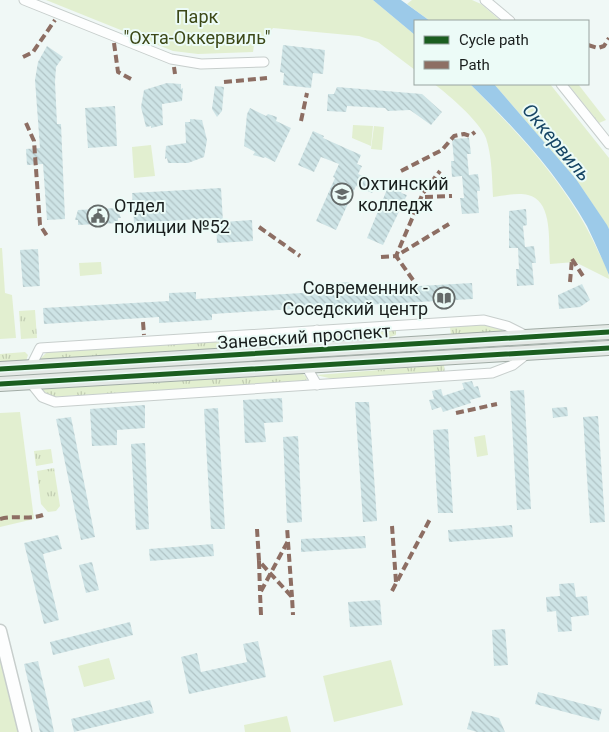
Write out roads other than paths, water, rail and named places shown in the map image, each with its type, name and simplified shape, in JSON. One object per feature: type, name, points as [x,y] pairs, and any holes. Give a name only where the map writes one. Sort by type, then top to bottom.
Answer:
[{"type":"main road","name":"Заневский проспект","points":[[0,368],[30,368],[609,332]]},
{"type":"main road","name":"Заневский проспект","points":[[0,384],[609,348]]},
{"type":"street","points":[[24,0],[171,60],[202,64],[264,62]]},
{"type":"street","points":[[485,0],[509,20]]},
{"type":"street","points":[[562,85],[609,144]]},
{"type":"street","points":[[30,368],[40,348],[317,330],[484,320],[507,326],[528,337]]},
{"type":"street","points":[[304,351],[317,330]]},
{"type":"street","points":[[30,382],[42,397],[55,402],[492,373],[513,365],[527,354]]},
{"type":"street","points":[[306,366],[317,385]]},
{"type":"street","points":[[0,631],[25,732]]},
{"type":"water","points":[[373,0],[401,0],[429,20],[414,20],[414,34]]},
{"type":"water","points":[[471,85],[495,85],[576,179],[609,229],[609,275],[587,226],[575,206],[548,169],[502,116]]},
{"type":"place","name":"Охтинский колледж","points":[[342,194]]},
{"type":"place","name":"Отдел полиции №52","points":[[98,216]]},
{"type":"place","name":"Современник - Соседский центр","points":[[444,298]]},
{"type":"park label","name":"Парк \"Охта-Оккервиль\"","points":[[197,27]]},
{"type":"water label","name":"Оккервиль","points":[[557,142]]}]
